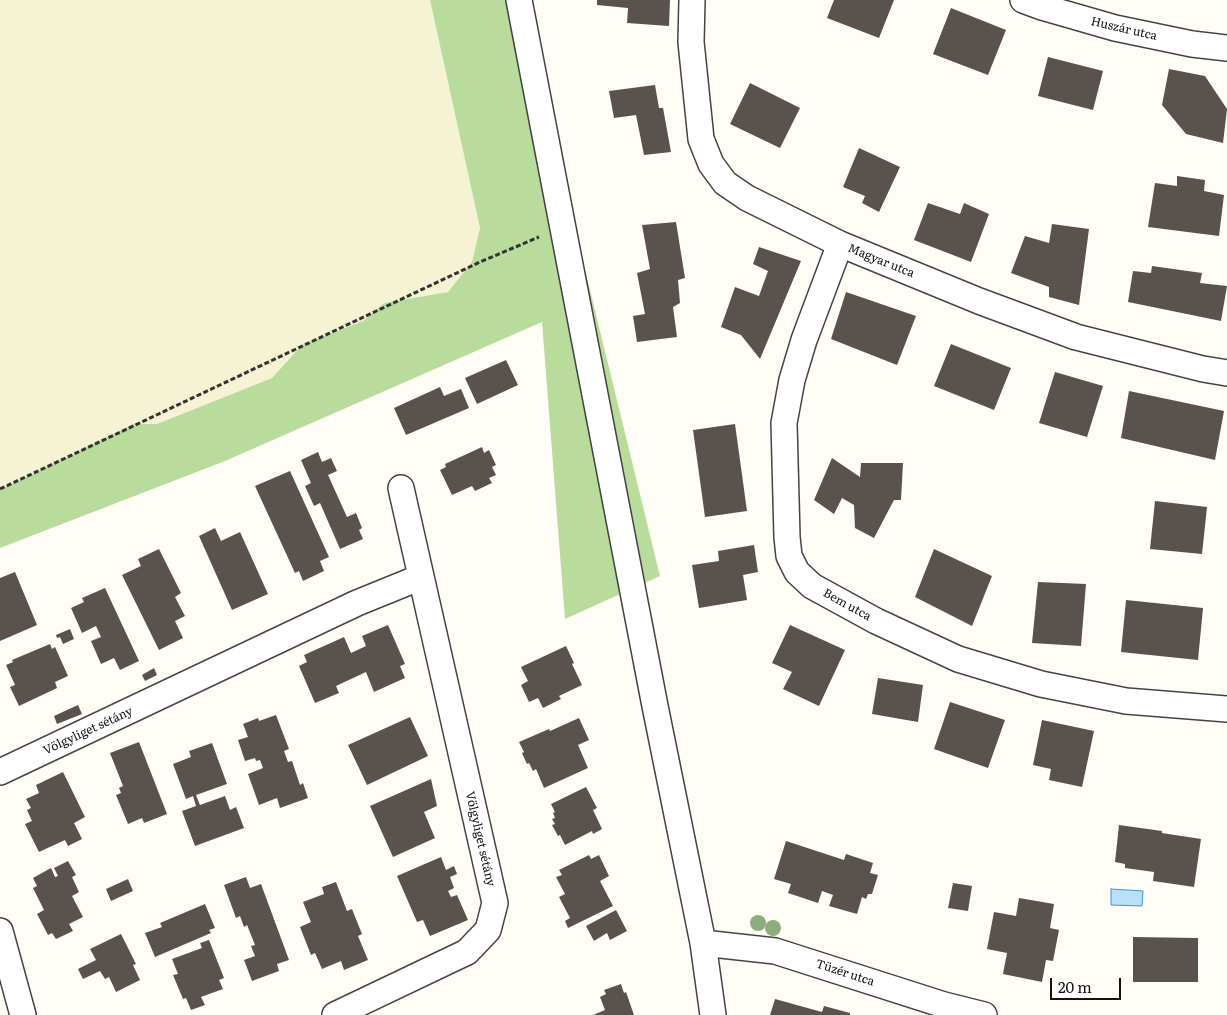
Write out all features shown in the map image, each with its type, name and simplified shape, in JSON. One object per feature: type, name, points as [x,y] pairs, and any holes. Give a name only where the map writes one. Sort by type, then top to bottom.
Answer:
[{"type":"street","points":[[519,0],[655,706],[703,943],[713,1015]]},
{"type":"street","name":"Magyar utca","points":[[692,0],[691,42],[701,139],[711,164],[725,183],[747,198],[840,244],[979,301],[1076,337],[1204,370],[1227,373]]},
{"type":"street","name":"Huszár utca","points":[[1023,0],[1116,28],[1192,44],[1227,48]]},
{"type":"street","name":"Bem utca","points":[[840,244],[804,340],[792,380],[784,423],[787,537],[789,556],[797,572],[812,586],[876,621],[958,659],[1041,684],[1126,701],[1227,709]]},
{"type":"street","name":"Völgyliget sétány","points":[[335,1015],[467,952],[488,930],[495,903],[402,488]]},
{"type":"street","name":"Völgyliget sétány","points":[[0,772],[357,602],[421,577]]},
{"type":"street","points":[[0,931],[23,1015]]},
{"type":"street","name":"Tüzér utca","points":[[703,943],[775,951],[944,1005],[984,1015]]},
{"type":"path","points":[[0,489],[480,262],[563,227]]},
{"type":"shaded area","points":[[0,0],[430,0],[480,228],[472,262],[448,292],[384,303],[363,321],[302,345],[272,378],[157,424],[134,424],[0,490]]},
{"type":"green space","points":[[430,0],[519,0],[660,576],[565,619],[542,322],[225,461],[0,548],[0,490],[134,424],[157,424],[272,378],[302,345],[363,321],[384,303],[448,292],[472,262],[480,228]]},
{"type":"water","points":[[1111,889],[1143,891],[1142,906],[1111,905]]},
{"type":"building","points":[[597,0],[670,0],[669,26],[627,23],[628,8],[597,5]]},
{"type":"building","points":[[834,0],[894,0],[879,38],[827,18]]},
{"type":"building","points":[[951,8],[1006,30],[988,75],[933,54]]},
{"type":"building","points":[[1048,57],[1103,71],[1093,110],[1038,96]]},
{"type":"building","points":[[1169,69],[1205,76],[1227,109],[1223,143],[1186,134],[1162,105]]},
{"type":"building","points":[[750,83],[800,108],[780,148],[730,124]]},
{"type":"building","points":[[655,85],[659,108],[663,108],[671,152],[644,155],[636,115],[614,118],[609,91]]},
{"type":"building","points":[[859,148],[900,167],[879,212],[862,203],[865,196],[843,187]]},
{"type":"building","points":[[1177,176],[1205,180],[1204,191],[1224,195],[1219,236],[1148,227],[1155,183],[1177,186]]},
{"type":"building","points":[[928,203],[960,214],[964,203],[989,214],[971,262],[914,240]]},
{"type":"building","points":[[676,222],[685,278],[678,280],[680,303],[673,307],[677,337],[637,342],[633,316],[645,314],[637,273],[650,269],[642,225]]},
{"type":"building","points":[[1052,224],[1089,229],[1079,305],[1049,297],[1049,287],[1011,273],[1025,236],[1049,243]]},
{"type":"building","points":[[759,247],[801,261],[760,359],[741,335],[721,327],[735,287],[759,296],[768,271],[753,264]]},
{"type":"building","points":[[1152,266],[1202,273],[1200,283],[1227,286],[1221,321],[1128,302],[1133,271],[1151,273]]},
{"type":"building","points":[[846,292],[916,316],[897,365],[831,339]]},
{"type":"building","points":[[951,344],[1011,368],[994,410],[934,386]]},
{"type":"building","points":[[506,360],[518,385],[477,404],[465,378]]},
{"type":"building","points":[[1055,372],[1103,386],[1087,437],[1039,423]]},
{"type":"building","points":[[440,387],[444,396],[461,389],[469,408],[406,435],[394,408]]},
{"type":"building","points":[[1129,391],[1224,411],[1215,460],[1121,438]]},
{"type":"building","points":[[735,424],[747,511],[705,517],[693,430]]},
{"type":"building","points":[[482,447],[484,453],[489,450],[496,465],[492,467],[496,475],[489,478],[492,483],[475,491],[472,486],[452,495],[440,470],[446,467],[445,464]]},
{"type":"building","points":[[318,452],[322,462],[331,458],[337,471],[328,475],[347,517],[356,513],[362,528],[359,530],[363,539],[340,549],[320,503],[314,506],[305,486],[311,483],[301,460]]},
{"type":"building","points":[[832,458],[860,477],[861,463],[903,463],[901,500],[894,500],[874,538],[855,528],[854,505],[842,498],[834,514],[814,500]]},
{"type":"building","points":[[290,471],[329,557],[320,561],[324,571],[303,581],[299,571],[295,573],[255,486]]},
{"type":"building","points":[[1155,501],[1207,507],[1202,554],[1150,549]]},
{"type":"building","points":[[215,528],[221,541],[240,532],[268,594],[232,610],[199,536]]},
{"type":"building","points":[[754,545],[758,572],[743,575],[747,600],[699,608],[692,565],[719,561],[718,551]]},
{"type":"building","points":[[159,549],[181,593],[175,597],[185,616],[175,621],[183,638],[159,650],[122,575],[141,566],[138,559]]},
{"type":"building","points":[[934,549],[992,576],[972,626],[915,597]]},
{"type":"building","points":[[15,572],[37,625],[0,641],[0,578]]},
{"type":"building","points":[[1038,582],[1086,584],[1081,646],[1032,643]]},
{"type":"building","points":[[105,588],[139,661],[120,670],[114,658],[101,664],[91,641],[101,637],[96,626],[82,633],[71,608],[84,602],[82,598]]},
{"type":"building","points":[[1126,600],[1203,608],[1198,660],[1121,652]]},
{"type":"building","points":[[388,625],[405,664],[400,666],[405,678],[374,692],[366,672],[336,686],[339,693],[315,703],[299,666],[307,662],[304,655],[344,637],[351,653],[366,646],[362,636]]},
{"type":"building","points":[[790,625],[845,650],[819,706],[783,689],[792,672],[772,663]]},
{"type":"building","points":[[70,629],[74,639],[63,644],[60,637],[57,638],[56,635]]},
{"type":"building","points":[[50,644],[52,649],[55,647],[68,676],[55,682],[57,688],[19,706],[10,687],[15,685],[6,665],[13,662],[12,660]]},
{"type":"building","points":[[566,646],[582,685],[559,696],[561,699],[543,708],[538,698],[529,702],[521,685],[528,681],[521,667]]},
{"type":"building","points":[[154,668],[157,675],[145,681],[142,675]]},
{"type":"building","points":[[878,678],[923,685],[918,722],[872,714]]},
{"type":"building","points":[[950,702],[1005,720],[988,768],[934,749]]},
{"type":"building","points":[[78,705],[82,714],[57,724],[54,716]]},
{"type":"building","points":[[276,715],[289,749],[284,751],[288,762],[292,761],[300,785],[303,783],[308,798],[280,808],[277,798],[259,805],[248,774],[263,768],[260,760],[256,761],[255,758],[245,761],[238,740],[248,737],[243,724],[258,718],[259,721]]},
{"type":"building","points":[[410,717],[428,756],[367,785],[348,745]]},
{"type":"building","points":[[579,718],[589,740],[578,745],[588,768],[544,788],[536,769],[533,771],[529,763],[527,764],[519,742]]},
{"type":"building","points":[[1042,720],[1094,731],[1082,787],[1049,780],[1051,769],[1033,765]]},
{"type":"building","points":[[139,742],[167,814],[144,823],[142,818],[128,824],[116,795],[121,793],[119,788],[123,786],[110,753]]},
{"type":"building","points":[[212,743],[227,784],[196,795],[200,805],[225,796],[230,810],[236,807],[244,828],[195,846],[182,811],[196,806],[193,796],[186,799],[173,764],[191,757],[189,751]]},
{"type":"building","points":[[63,772],[85,817],[74,823],[82,839],[68,846],[65,840],[39,852],[25,824],[32,821],[27,810],[31,808],[26,799],[39,793],[36,785]]},
{"type":"building","points":[[431,779],[437,806],[424,812],[435,838],[393,857],[370,806]]},
{"type":"building","points":[[586,787],[597,808],[593,810],[602,829],[593,834],[592,831],[565,845],[552,825],[555,824],[552,819],[555,818],[553,813],[555,812],[551,804]]},
{"type":"building","points":[[1119,825],[1201,839],[1194,887],[1153,881],[1154,872],[1125,868],[1125,864],[1115,862]]},
{"type":"building","points":[[786,841],[844,860],[846,854],[873,863],[870,873],[878,875],[872,894],[868,894],[866,899],[862,897],[857,914],[829,906],[833,895],[822,891],[818,903],[788,893],[791,884],[774,879]]},
{"type":"building","points":[[589,855],[591,859],[599,855],[609,876],[600,881],[613,906],[568,928],[565,921],[570,918],[559,897],[565,894],[556,877],[562,875],[559,870]]},
{"type":"building","points":[[441,857],[446,870],[454,866],[457,874],[450,877],[454,888],[448,891],[451,897],[457,895],[468,920],[430,936],[423,920],[417,922],[397,876]]},
{"type":"building","points":[[68,861],[76,875],[72,877],[79,892],[72,896],[83,917],[69,924],[73,931],[56,939],[52,933],[48,935],[37,914],[44,910],[33,888],[37,886],[33,878],[51,868],[55,877],[58,876],[54,868]]},
{"type":"building","points":[[246,877],[250,888],[261,884],[289,960],[277,964],[279,971],[252,981],[244,960],[255,956],[251,946],[255,945],[247,925],[244,927],[240,916],[236,918],[224,885]]},
{"type":"building","points":[[128,879],[133,891],[111,901],[106,889]]},
{"type":"building","points":[[336,882],[347,911],[352,909],[362,934],[358,936],[368,960],[344,970],[341,961],[322,969],[315,953],[311,955],[300,927],[311,922],[303,902],[324,894],[322,887]]},
{"type":"building","points":[[953,883],[972,886],[968,911],[948,908]]},
{"type":"building","points":[[1019,898],[1054,904],[1050,928],[1059,930],[1053,961],[1046,960],[1042,982],[1003,974],[1007,953],[987,949],[994,912],[1016,916]]},
{"type":"building","points":[[205,904],[215,928],[209,930],[211,933],[155,957],[145,933],[162,927],[160,923]]},
{"type":"building","points":[[616,910],[627,931],[610,940],[607,933],[594,941],[586,926]]},
{"type":"building","points":[[121,934],[136,964],[133,965],[140,980],[116,992],[109,977],[105,979],[100,971],[83,979],[78,969],[96,960],[90,949]]},
{"type":"building","points":[[1133,937],[1198,938],[1198,982],[1133,982]]},
{"type":"building","points":[[209,940],[224,978],[219,980],[223,989],[201,997],[205,1005],[191,1010],[186,998],[183,999],[173,975],[178,974],[172,959],[202,948],[200,943]]},
{"type":"building","points":[[621,984],[624,993],[626,992],[634,1015],[593,1015],[605,1010],[600,997],[606,994],[604,990]]},
{"type":"building","points":[[775,999],[822,1012],[824,1006],[850,1013],[850,1015],[770,1015]]}]
